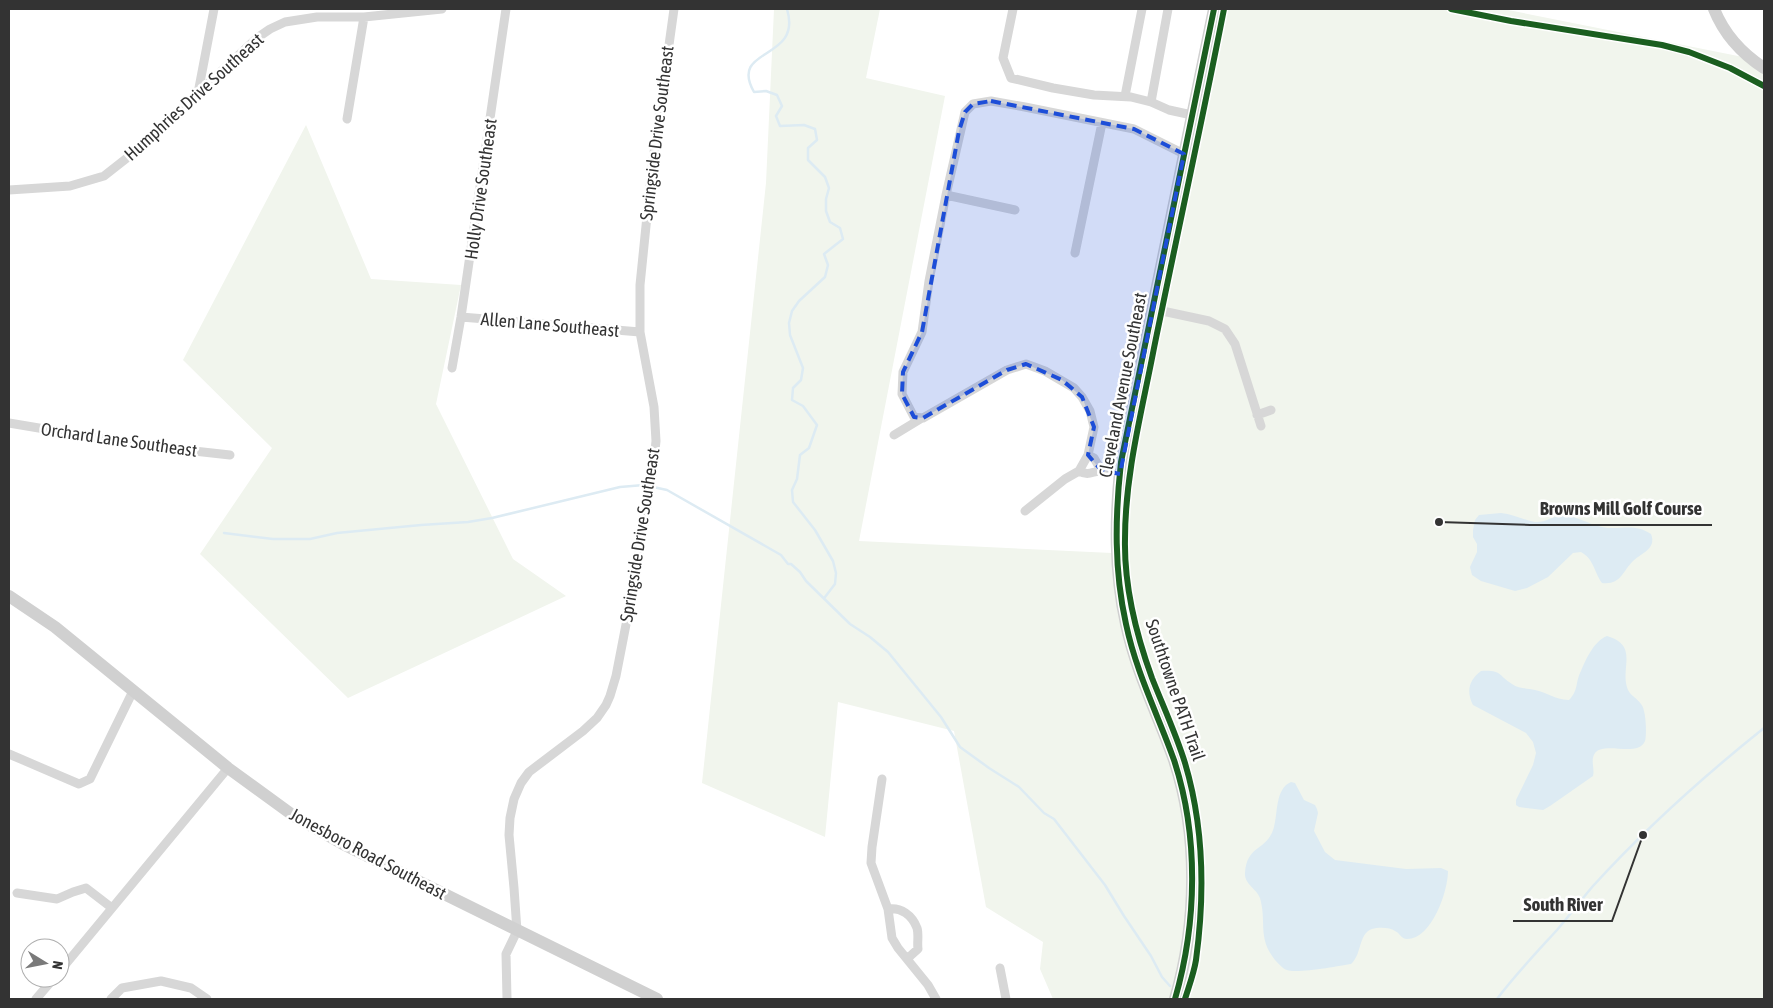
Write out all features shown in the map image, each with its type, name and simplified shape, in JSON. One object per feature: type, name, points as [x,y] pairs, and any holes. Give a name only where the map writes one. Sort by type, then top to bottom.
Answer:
[{"type":"main road","name":"Cleveland Avenue Southeast","points":[[1175,999],[1182,974],[1192,898],[1192,862],[1189,834],[1182,790],[1174,762],[1140,674],[1126,626],[1117,571],[1116,510],[1120,474],[1152,309],[1214,9]]},
{"type":"main road","points":[[1714,9],[1730,38],[1745,54],[1764,68]]},
{"type":"main road","name":"Jonesboro Road Southeast","points":[[9,596],[55,627],[228,768],[294,816],[327,835],[516,931],[658,999]]},
{"type":"street","points":[[198,92],[214,9]]},
{"type":"street","name":"Humphries Drive Southeast","points":[[9,192],[70,186],[89,182],[104,176],[132,154],[257,38],[285,22],[317,17],[364,16],[442,9]]},
{"type":"street","name":"Holly Drive Southeast","points":[[452,368],[462,317],[506,9]]},
{"type":"street","name":"Springside Drive Southeast","points":[[516,931],[514,888],[508,835],[510,818],[518,791],[529,772],[583,731],[596,718],[608,701],[616,676],[652,478],[656,441],[654,407],[640,332],[640,285],[645,229],[674,9]]},
{"type":"street","points":[[1013,9],[1003,58],[1012,78],[1094,95],[1125,96],[1192,115]]},
{"type":"street","points":[[1125,96],[1142,9]]},
{"type":"street","points":[[1151,102],[1168,9]]},
{"type":"street","points":[[347,119],[364,16]]},
{"type":"street","points":[[923,418],[914,417],[902,394],[903,372],[922,332],[929,282],[964,112],[973,104],[991,101],[1134,129],[1150,135],[1184,154]]},
{"type":"street","points":[[1074,253],[1102,123]]},
{"type":"street","points":[[946,195],[1015,210]]},
{"type":"street","points":[[1152,309],[1209,321],[1225,329],[1235,344],[1261,426]]},
{"type":"street","name":"Allen Lane Southeast","points":[[462,317],[640,332]]},
{"type":"street","points":[[894,434],[1006,370],[1026,364],[1062,380],[1074,388],[1090,410],[1094,427],[1088,455],[1079,471],[1065,479],[1025,511]]},
{"type":"street","points":[[1257,415],[1272,410]]},
{"type":"street","name":"Orchard Lane Southeast","points":[[9,423],[140,445],[230,455]]},
{"type":"street","points":[[1088,455],[1094,458],[1101,470]]},
{"type":"street","points":[[1079,471],[1084,474],[1094,474],[1101,470],[1120,474]]},
{"type":"street","points":[[9,754],[79,784],[90,779],[133,691]]},
{"type":"street","points":[[70,959],[228,768]]},
{"type":"street","points":[[882,779],[871,863],[888,909],[892,938],[928,984],[936,999]]},
{"type":"street","points":[[17,893],[57,900],[86,888],[112,908]]},
{"type":"street","points":[[888,909],[897,908],[907,914],[917,928],[918,949],[908,958]]},
{"type":"street","points":[[507,999],[506,954],[516,931]]},
{"type":"street","points":[[1000,968],[1006,999]]},
{"type":"street","points":[[111,999],[122,988],[161,981],[191,988],[207,999]]},
{"type":"street","points":[[36,999],[45,988]]},
{"type":"highlighted area","points":[[991,101],[1134,129],[1184,154],[1120,474],[1101,470],[1088,455],[1094,427],[1082,397],[1062,380],[1026,364],[1007,370],[923,418],[914,417],[902,394],[903,372],[922,332],[959,131],[965,112],[973,104]]},
{"type":"shaded area","points":[[774,9],[880,9],[866,78],[945,96],[859,541],[1112,553],[1114,490],[1215,9],[1503,9],[1748,58],[1764,69],[1764,999],[1053,999],[1040,969],[1043,942],[986,907],[954,731],[838,702],[825,837],[702,783],[766,183]]},
{"type":"shaded area","points":[[306,125],[371,279],[461,285],[436,404],[513,559],[566,596],[348,698],[200,554],[272,448],[183,360]]},
{"type":"shaded area","points":[[1501,513],[1535,522],[1558,516],[1566,516],[1602,527],[1638,528],[1651,534],[1652,543],[1613,582],[1602,583],[1589,558],[1581,552],[1573,553],[1548,577],[1527,588],[1515,591],[1481,581],[1472,575],[1470,567],[1477,552],[1477,544],[1473,537],[1475,520],[1479,515]]},
{"type":"shaded area","points":[[1607,636],[1617,640],[1626,652],[1626,682],[1629,692],[1643,707],[1646,722],[1645,741],[1636,748],[1606,748],[1595,753],[1593,776],[1543,810],[1519,807],[1516,805],[1516,800],[1533,765],[1536,753],[1533,742],[1526,733],[1473,705],[1469,690],[1471,682],[1481,671],[1493,671],[1515,686],[1569,700],[1576,689],[1585,661],[1598,642]]},
{"type":"shaded area","points":[[1291,782],[1295,783],[1304,800],[1315,805],[1318,813],[1314,831],[1325,852],[1335,860],[1406,869],[1441,868],[1448,871],[1442,901],[1431,923],[1424,931],[1416,937],[1407,939],[1390,929],[1372,929],[1364,935],[1357,955],[1351,964],[1292,971],[1287,970],[1275,960],[1269,952],[1264,937],[1260,898],[1246,880],[1245,873],[1249,857],[1271,835],[1282,790]]},
{"type":"waterway","points":[[787,9],[789,26],[785,38],[777,46],[757,59],[750,67],[749,77],[754,92],[766,91],[777,95],[782,106],[776,116],[780,126],[804,125],[815,129],[817,140],[808,148],[808,160],[825,177],[829,188],[826,199],[826,211],[830,222],[840,228],[843,239],[824,254],[828,265],[825,277],[799,301],[792,311],[789,323],[790,335],[803,368],[801,380],[793,388],[792,400],[803,406],[817,425],[809,448],[800,455],[797,479],[792,490],[793,502],[815,530],[833,561],[836,573],[835,584],[825,597]]},
{"type":"waterway","points":[[224,533],[273,539],[310,539],[337,533],[468,522],[492,518],[620,487],[644,485],[667,490],[781,555],[850,624],[888,652],[941,717],[960,747],[1019,787],[1044,813],[1054,819],[1105,885],[1151,956],[1162,977],[1170,986]]},
{"type":"waterway","points":[[1497,999],[1593,886],[1633,844],[1697,784],[1764,728]]},
{"type":"cycle path","points":[[1175,999],[1188,940],[1191,910],[1192,879],[1188,819],[1174,760],[1141,676],[1126,624],[1119,584],[1118,503],[1121,462],[1214,9]]},
{"type":"cycle path","name":"Southtowne PATH Trail","points":[[1185,999],[1195,965],[1201,910],[1201,861],[1196,812],[1178,741],[1152,678],[1136,627],[1129,592],[1125,539],[1131,467],[1224,9]]},
{"type":"cycle path","points":[[1451,9],[1511,21],[1662,45],[1689,52],[1730,68],[1764,86]]},
{"type":"place","name":"Browns Mill Golf Course","points":[[1439,522]]},
{"type":"place","name":"South River","points":[[1643,835]]}]
